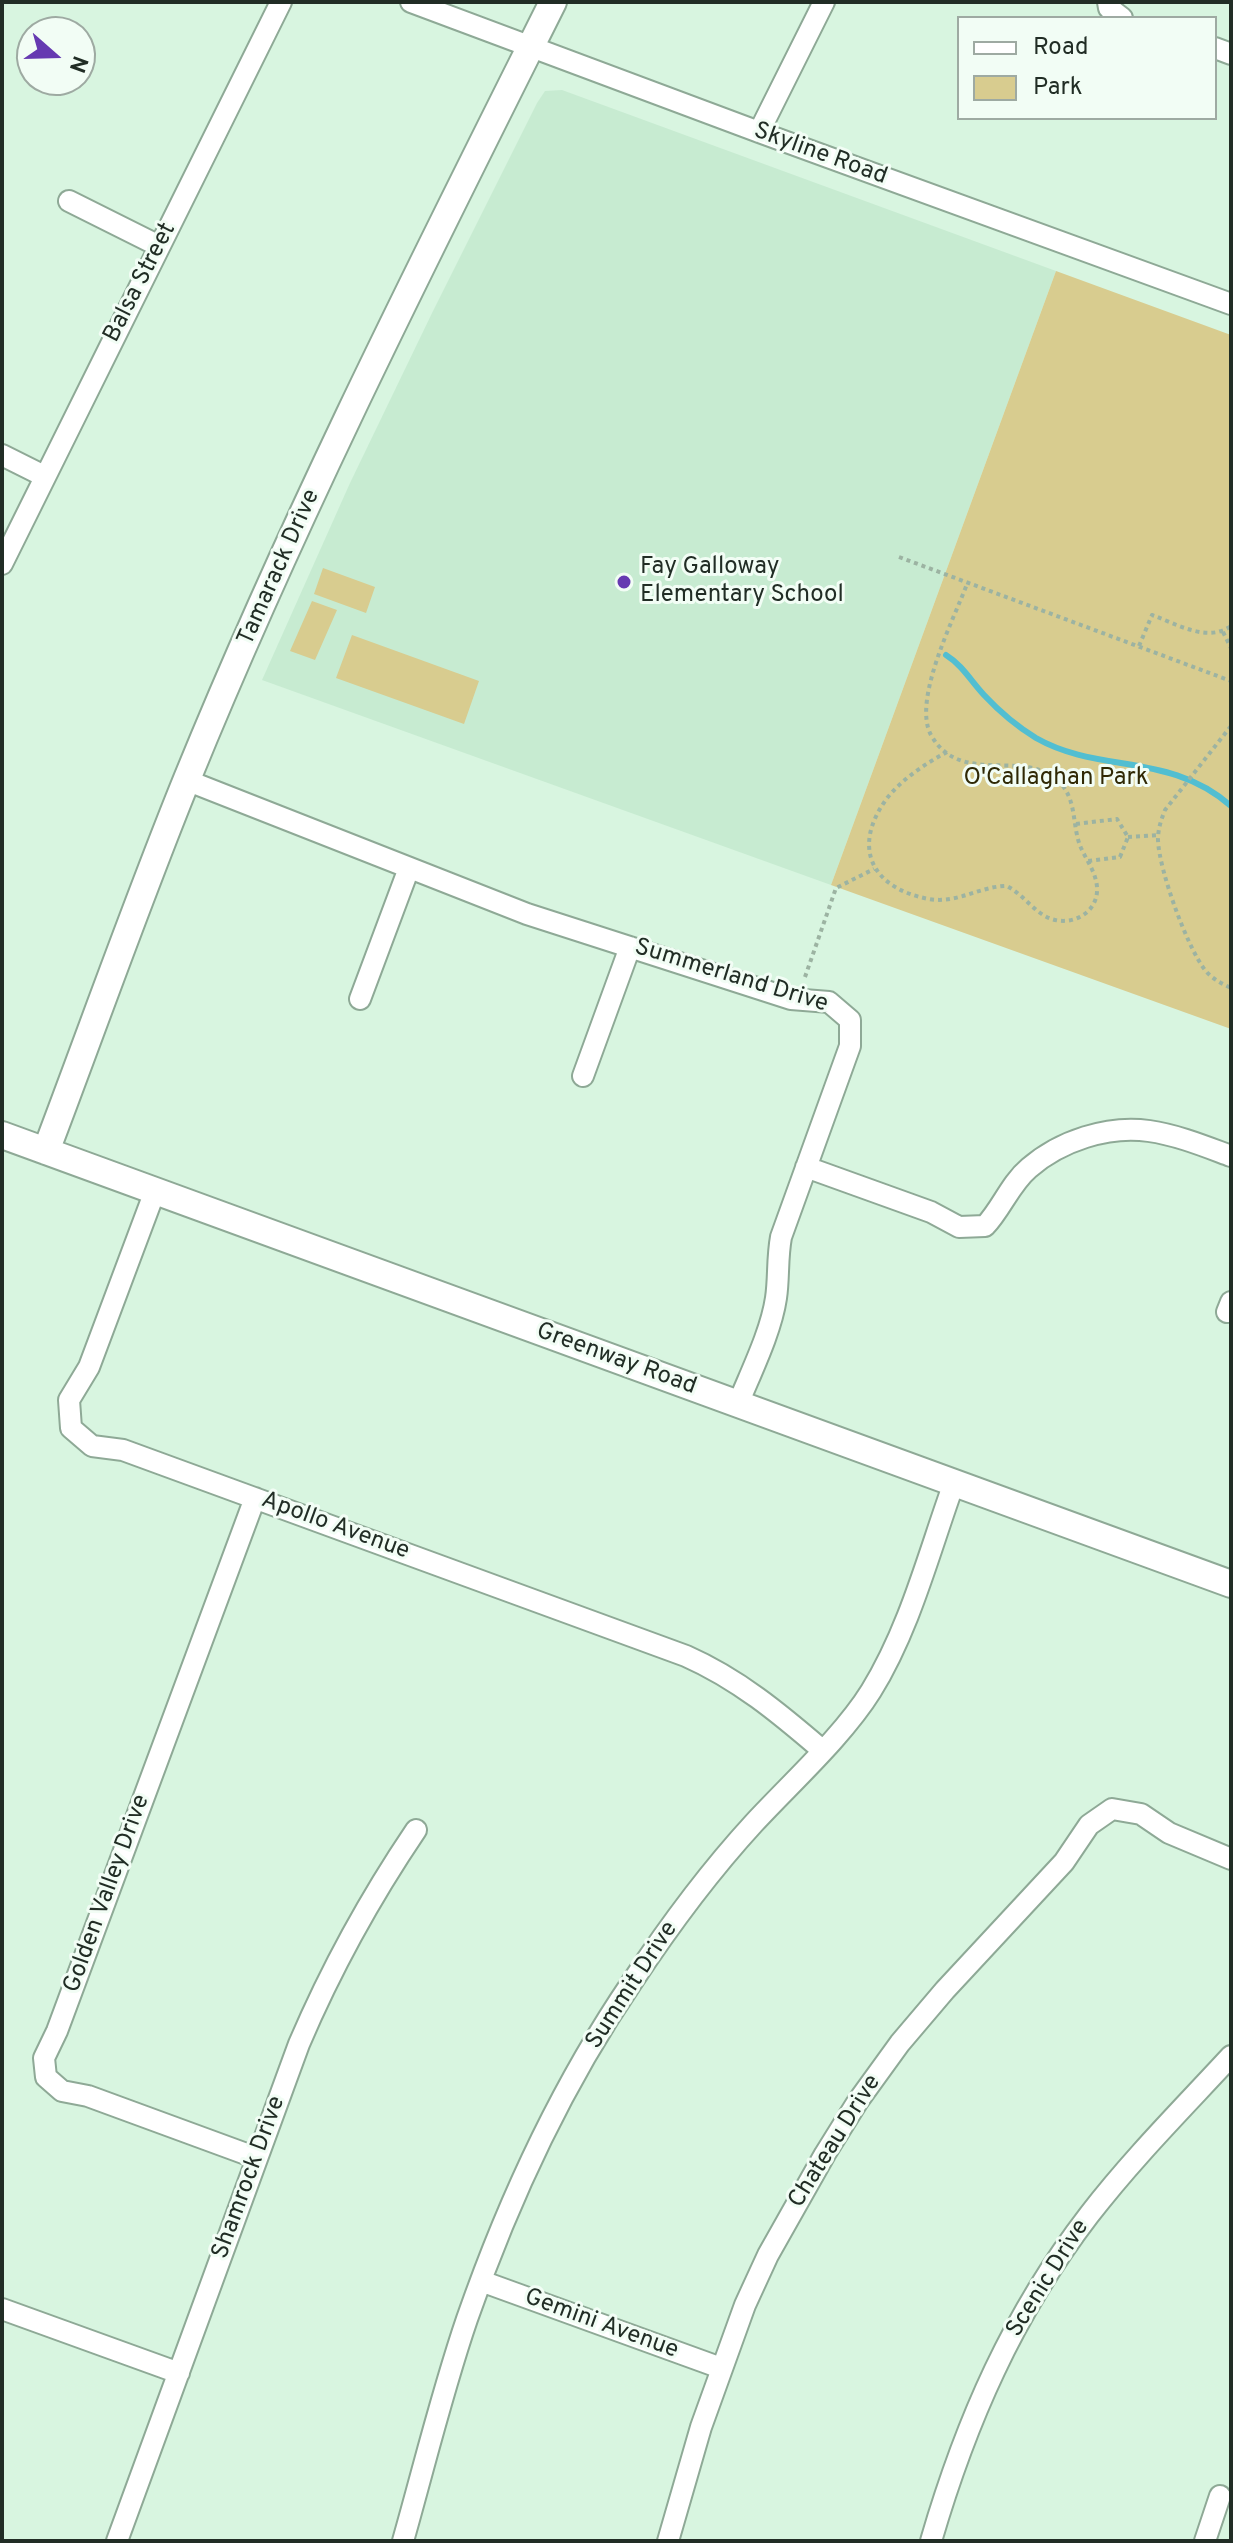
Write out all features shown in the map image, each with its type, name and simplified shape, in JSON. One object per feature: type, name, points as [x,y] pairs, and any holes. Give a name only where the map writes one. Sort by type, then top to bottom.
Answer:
[{"type":"street","name":"Balsa Street","points":[[2,564],[281,2]]},
{"type":"street","name":"Skyline Road","points":[[411,2],[1231,304]]},
{"type":"street","name":"Tamarack Drive","points":[[46,1151],[186,780],[333,450],[553,2]]},
{"type":"street","points":[[759,132],[824,2]]},
{"type":"street","points":[[69,201],[159,246]]},
{"type":"street","points":[[2,455],[44,476]]},
{"type":"street","name":"Summerland Drive","points":[[186,780],[527,914],[791,999],[829,1002],[850,1020],[850,1046],[781,1237],[776,1261],[776,1299],[769,1325],[738,1404]]},
{"type":"street","points":[[360,999],[409,868]]},
{"type":"street","points":[[583,1076],[630,947]]},
{"type":"street","points":[[806,1167],[931,1212],[959,1227],[985,1226],[1029,1168],[1071,1141],[1114,1131],[1147,1131],[1186,1140],[1231,1156]]},
{"type":"street","name":"Greenway Road","points":[[2,1135],[1231,1584]]},
{"type":"street","name":"Apollo Avenue","points":[[155,1191],[89,1367],[69,1400],[71,1428],[92,1446],[123,1450],[696,1661],[717,1670],[770,1705],[822,1750]]},
{"type":"street","name":"Summit Drive","points":[[403,2541],[450,2373],[481,2281],[511,2205],[556,2110],[631,1983],[708,1878],[849,1721],[870,1693],[888,1661],[954,1483]]},
{"type":"street","name":"Golden Valley Drive","points":[[255,1498],[57,2031],[44,2058],[46,2077],[62,2091],[88,2096],[257,2158]]},
{"type":"street","name":"Chateau Drive","points":[[668,2541],[721,2368],[768,2255],[858,2101],[900,2043],[1064,1862],[1089,1825],[1112,1809],[1141,1814],[1169,1833],[1231,1859]]},
{"type":"street","name":"Shamrock Drive","points":[[117,2541],[299,2044],[326,1981],[359,1920],[416,1830]]},
{"type":"street","name":"Scenic Drive","points":[[931,2541],[972,2416],[1019,2320],[1088,2217],[1132,2162],[1231,2056]]},
{"type":"street","name":"Gemini Avenue","points":[[481,2281],[721,2368]]},
{"type":"street","points":[[2,2309],[179,2373]]},
{"type":"street","points":[[1205,2541],[1220,2496]]},
{"type":"path","points":[[899,557],[1231,681]]},
{"type":"path","points":[[947,752],[912,775],[884,803],[868,849],[874,869],[894,886],[926,899],[954,899],[1007,886],[1047,918],[1059,921],[1084,916],[1092,908],[1097,888],[1081,849],[1069,795],[1052,776],[1031,768],[964,762],[947,752],[931,735],[926,706],[938,659],[967,584]]},
{"type":"path","points":[[1139,647],[1152,615],[1205,634],[1223,632],[1231,626]]},
{"type":"path","points":[[1223,632],[1231,648]]},
{"type":"path","points":[[1231,726],[1165,810],[1159,835],[1166,876],[1193,950],[1205,970],[1215,980],[1231,988]]},
{"type":"path","points":[[1076,824],[1117,819],[1128,837]]},
{"type":"path","points":[[1128,837],[1159,835]]},
{"type":"path","points":[[1088,861],[1120,857],[1128,837]]},
{"type":"path","points":[[805,977],[836,888],[874,869]]},
{"type":"shaded area","name":"Fay Galloway Elementary School","points":[[562,90],[1056,271],[831,885],[262,680],[350,483],[537,103],[545,91]]},
{"type":"green space","name":"O'Callaghan Park","points":[[1056,271],[1231,335],[1231,1029],[831,885]]},
{"type":"green space","points":[[323,568],[375,587],[366,613],[314,594]]},
{"type":"green space","points":[[312,601],[337,610],[315,660],[290,651]]},
{"type":"green space","points":[[352,635],[479,681],[464,724],[336,678]]},
{"type":"waterway","points":[[946,655],[1015,724],[1036,738],[1084,756],[1159,770],[1184,778],[1208,789],[1231,806]]},
{"type":"place","name":"Fay Galloway Elementary School","points":[[624,582]]}]
